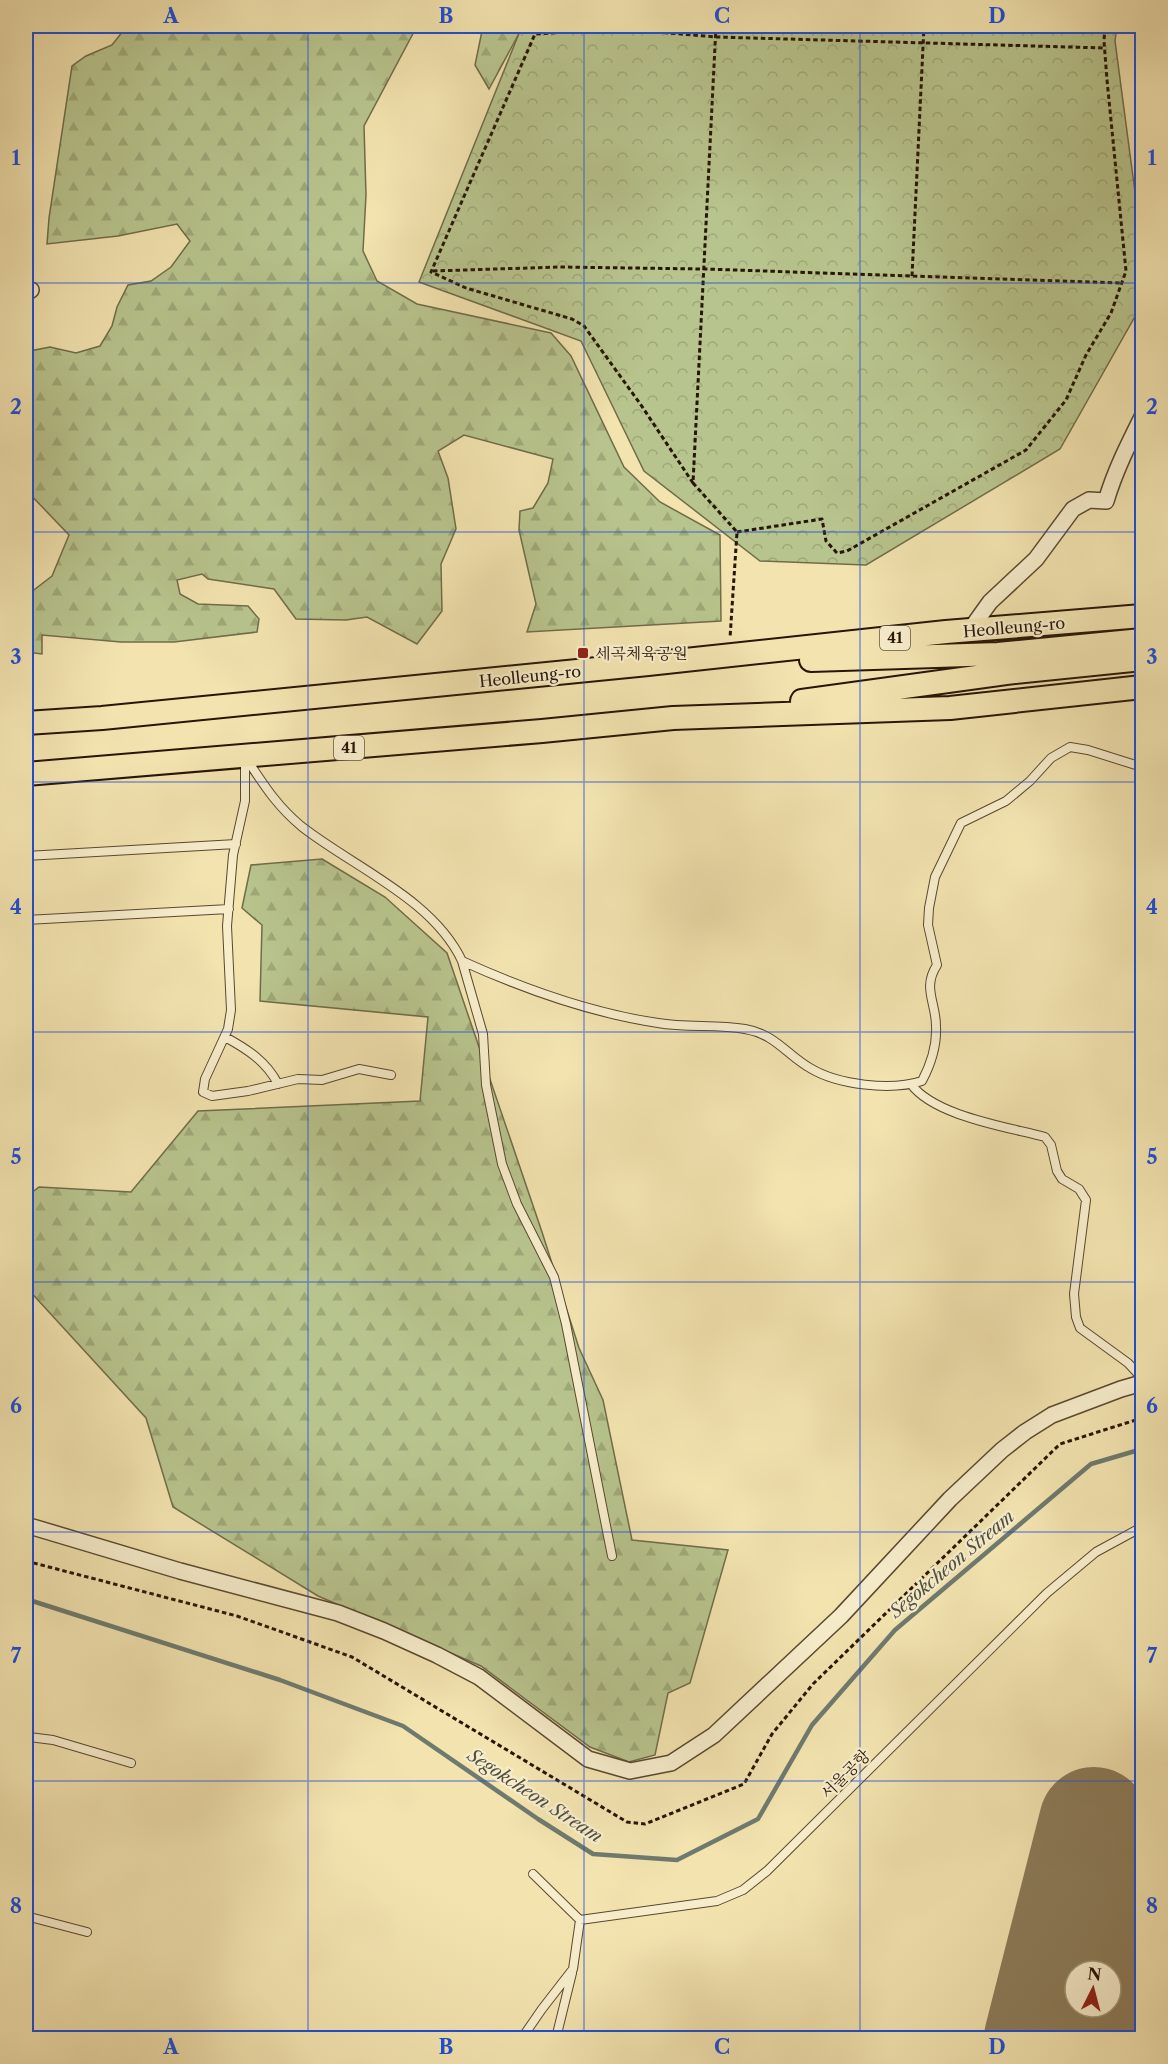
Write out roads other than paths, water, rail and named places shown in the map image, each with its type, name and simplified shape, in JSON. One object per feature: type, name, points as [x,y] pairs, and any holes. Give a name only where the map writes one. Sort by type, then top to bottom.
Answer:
[{"type":"main road","name":"Heolleung-ro","points":[[26,723],[113,717],[970,630],[1143,616]]},
{"type":"main road","points":[[648,664],[998,654],[1143,640]]},
{"type":"main road","points":[[673,718],[1006,673],[1143,659]]},
{"type":"main road","name":"41","points":[[26,774],[245,757],[673,718],[950,708],[1143,687]]},
{"type":"street","points":[[970,630],[990,602],[1036,559],[1072,508],[1089,500],[1106,501],[1123,454],[1143,417]]},
{"type":"street","points":[[26,1526],[338,1613],[384,1631],[479,1677],[588,1759],[630,1771],[671,1763],[714,1734],[841,1616],[950,1499],[1002,1450],[1025,1432],[1052,1415],[1143,1383]]},
{"type":"lane","points":[[462,961],[521,985],[632,1019],[688,1027],[746,1029],[764,1035],[785,1047],[809,1068],[826,1076],[854,1083],[887,1086],[911,1084],[921,1081],[930,1065],[934,1047],[936,1025],[929,984],[931,974],[937,965],[928,926],[934,877],[961,823],[1006,801],[1030,781],[1051,758],[1070,747],[1088,750],[1143,767]]},
{"type":"lane","points":[[245,757],[246,801],[233,855],[227,926],[231,1010],[228,1029],[205,1078],[203,1092],[212,1096],[248,1091],[298,1079],[322,1080],[358,1069],[391,1075]]},
{"type":"lane","points":[[245,757],[273,800],[301,826],[411,902],[439,926],[458,951],[483,1034],[486,1085],[502,1164],[517,1204],[554,1277],[566,1324],[612,1556]]},
{"type":"lane","points":[[26,856],[236,844]]},
{"type":"lane","points":[[26,920],[229,909]]},
{"type":"lane","points":[[225,1037],[247,1049],[263,1062],[270,1069],[278,1084]]},
{"type":"lane","points":[[911,1084],[917,1093],[943,1108],[971,1118],[1045,1137],[1051,1145],[1057,1171],[1062,1179],[1079,1190],[1086,1200],[1074,1294],[1076,1317],[1080,1328],[1128,1363],[1143,1378]]},
{"type":"lane","name":"서울공항","points":[[580,1920],[717,1901],[743,1890],[767,1871],[1047,1593],[1096,1552],[1143,1527]]},
{"type":"lane","points":[[26,1738],[53,1740],[131,1763]]},
{"type":"lane","points":[[533,1874],[580,1920],[573,1969],[556,2038]]},
{"type":"lane","points":[[26,1916],[87,1932]]},
{"type":"lane","points":[[522,2038],[573,1969]]},
{"type":"waterway","name":"Segokcheon Stream","points":[[26,1599],[280,1680],[403,1726],[593,1854],[677,1860],[758,1819],[812,1725],[895,1630],[1091,1464],[1142,1449]]},
{"type":"place","name":"세곡체육공원","points":[[583,653]]}]
